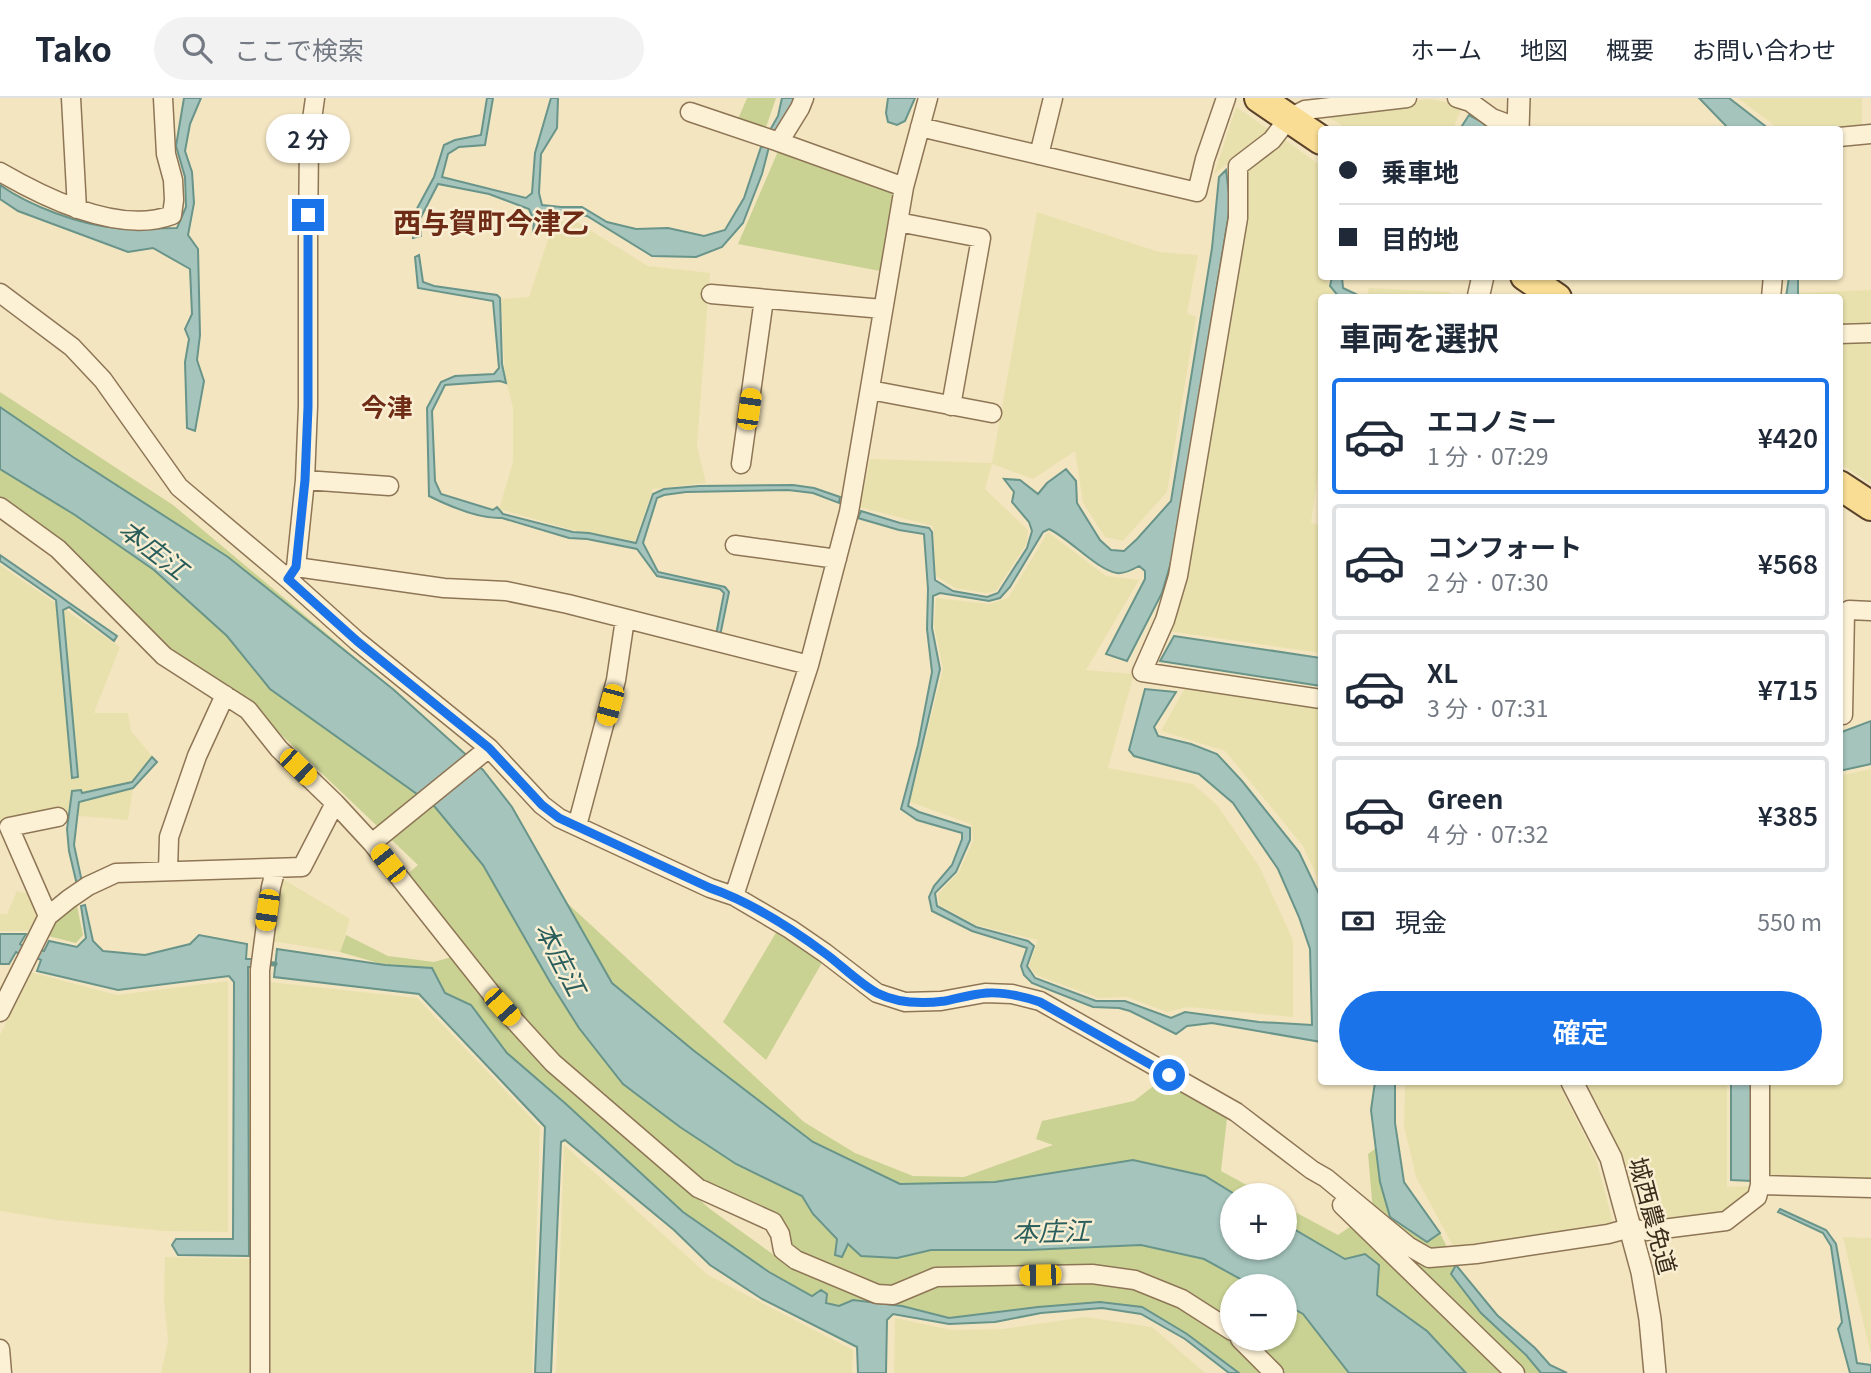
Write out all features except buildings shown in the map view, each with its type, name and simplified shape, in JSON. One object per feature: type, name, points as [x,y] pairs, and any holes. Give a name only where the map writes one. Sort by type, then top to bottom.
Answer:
[{"type":"main road","points":[[1275,106],[1318,138]]},
{"type":"main road","points":[[1531,280],[1551,294]]},
{"type":"main road","points":[[1843,488],[1871,506]]},
{"type":"street","points":[[71,98],[77,209]]},
{"type":"street","points":[[0,172],[77,209],[124,220],[159,220],[172,215],[173,180],[166,154],[163,98]]},
{"type":"street","points":[[292,573],[305,480],[308,407],[309,141],[315,98]]},
{"type":"street","points":[[779,142],[804,98]]},
{"type":"street","points":[[734,896],[809,665],[849,512],[904,187],[928,98]]},
{"type":"street","points":[[1039,155],[1053,98]]},
{"type":"street","points":[[920,127],[1197,192],[1226,98]]},
{"type":"street","points":[[1318,699],[1142,672],[1165,620],[1178,576],[1238,218],[1238,166],[1272,140],[1275,106],[1305,110],[1407,98]]},
{"type":"street","points":[[1457,98],[1470,102],[1492,118],[1511,126]]},
{"type":"street","points":[[1518,126],[1519,98]]},
{"type":"street","points":[[690,112],[904,187]]},
{"type":"street","points":[[1843,137],[1871,134]]},
{"type":"street","points":[[898,222],[981,238],[951,405]]},
{"type":"street","points":[[0,293],[72,347],[103,380],[179,487],[292,573],[357,641],[487,749],[542,805],[559,818],[710,888],[734,896],[790,929],[877,993],[905,1002],[941,1002],[985,993],[1012,994],[1040,1002],[1236,1112],[1326,1178],[1408,1246],[1429,1258],[1490,1252],[1608,1234],[1630,1228],[1647,1231],[1726,1221],[1756,1197],[1760,1185],[1760,1085]]},
{"type":"street","points":[[711,294],[883,309]]},
{"type":"street","points":[[741,464],[764,299]]},
{"type":"street","points":[[1843,334],[1871,333]]},
{"type":"street","points":[[870,390],[992,413]]},
{"type":"street","points":[[305,480],[388,486]]},
{"type":"street","points":[[0,507],[58,549],[164,656],[248,710],[279,749],[374,841],[502,1007],[553,1063],[698,1188],[773,1222],[780,1234],[783,1250],[796,1260],[877,1294],[893,1294],[936,1277],[1092,1274],[1135,1280],[1182,1299],[1220,1323]]},
{"type":"street","points":[[735,545],[837,559]]},
{"type":"street","points":[[292,573],[444,588],[506,591],[809,665]]},
{"type":"street","points":[[1843,715],[1845,613],[1849,610],[1871,611]]},
{"type":"street","points":[[577,826],[616,680],[625,619]]},
{"type":"street","points":[[168,870],[169,837],[197,756],[225,695]]},
{"type":"street","points":[[374,841],[487,749]]},
{"type":"street","points":[[0,1012],[9,979],[48,916],[88,887],[116,873],[302,867],[335,803]]},
{"type":"street","points":[[48,916],[9,827],[58,817]]},
{"type":"street","points":[[260,1373],[260,962],[276,868]]},
{"type":"street","name":"城西農免道","points":[[1574,1085],[1611,1158],[1644,1284],[1655,1373]]},
{"type":"street","points":[[1312,1170],[1329,1192],[1515,1373]]},
{"type":"street","points":[[1760,1185],[1871,1188]]},
{"type":"street","points":[[0,1349],[2,1373]]},
{"type":"street","points":[[1252,1351],[1275,1373]]},
{"type":"shaded area","points":[[1738,98],[1862,98],[1862,125],[1775,126]]},
{"type":"shaded area","points":[[1429,99],[1463,105],[1454,126],[1343,126],[1330,118],[1353,108]]},
{"type":"shaded area","points":[[1236,107],[1271,131],[1214,174]]},
{"type":"shaded area","points":[[1284,139],[1318,164],[1318,280],[1326,280],[1334,294],[1318,294],[1318,473],[1311,523],[1318,524],[1318,653],[1168,631],[1187,570],[1246,223],[1244,169]]},
{"type":"shaded area","points":[[1037,212],[1159,252],[1198,255],[1187,313],[1196,317],[1167,492],[1123,541],[1105,537],[1083,503],[1075,451],[1033,479],[992,464],[985,489],[1028,530],[1027,543],[996,591],[986,593],[955,588],[936,576],[933,526],[859,507],[870,459],[992,463]]},
{"type":"shaded area","points":[[554,221],[577,222],[648,266],[710,273],[697,446],[706,483],[653,489],[635,541],[573,530],[499,509],[513,462],[513,408],[505,375],[501,299],[529,297]]},
{"type":"shaded area","points":[[1369,288],[1450,292],[1450,294],[1368,294]]},
{"type":"shaded area","points":[[1871,290],[1871,327],[1843,328],[1843,294],[1800,293]]},
{"type":"shaded area","points":[[1871,339],[1871,484],[1843,466],[1843,340]]},
{"type":"shaded area","points":[[1048,532],[1106,576],[1139,580],[1086,670],[1134,674],[1108,768],[1193,784],[1217,805],[1259,866],[1293,940],[1293,1017],[1188,1007],[1167,1012],[1127,997],[1099,998],[1036,975],[1029,966],[1038,940],[976,925],[939,905],[938,894],[959,872],[973,841],[971,824],[910,802],[943,668],[934,626],[936,598],[990,604],[1008,598]]},
{"type":"shaded area","points":[[0,565],[120,647],[94,713],[128,713],[131,731],[157,762],[133,788],[128,820],[56,814],[0,825]]},
{"type":"shaded area","points":[[1186,686],[1318,706],[1318,879],[1303,846],[1225,751],[1161,731]]},
{"type":"shaded area","points":[[1871,769],[1871,1180],[1766,1176],[1766,1085],[1843,1085],[1843,775]]},
{"type":"shaded area","points":[[281,878],[350,919],[340,952],[271,941]]},
{"type":"shaded area","points":[[17,891],[30,894],[39,918],[30,931],[0,931],[0,914],[7,914]]},
{"type":"shaded area","points":[[30,972],[117,995],[228,981],[228,1232],[164,1231],[56,1220],[0,1211],[0,1035]]},
{"type":"shaded area","points":[[270,982],[417,998],[540,1127],[532,1373],[267,1373]]},
{"type":"shaded area","points":[[1405,1085],[1559,1085],[1596,1159],[1613,1222],[1455,1250],[1416,1177],[1404,1126]]},
{"type":"shaded area","points":[[1588,1085],[1727,1085],[1727,1187],[1751,1186],[1751,1196],[1715,1217],[1643,1220],[1621,1151]]},
{"type":"shaded area","points":[[564,1145],[708,1275],[853,1350],[852,1373],[556,1373]]},
{"type":"shaded area","points":[[1843,1237],[1871,1238],[1871,1351],[1870,1351]]},
{"type":"shaded area","points":[[165,1257],[252,1259],[251,1373],[161,1373],[168,1341],[164,1300]]},
{"type":"shaded area","points":[[1085,1317],[1152,1327],[1205,1373],[894,1373],[895,1318],[952,1330],[1003,1329]]},
{"type":"green space","points":[[747,98],[776,98],[764,133],[736,124]]},
{"type":"green space","points":[[779,149],[896,193],[880,271],[738,244]]},
{"type":"green space","points":[[0,392],[173,505],[394,690],[483,770],[512,807],[565,901],[804,1122],[855,1153],[913,1176],[964,1177],[1053,1145],[1036,1139],[1042,1121],[1134,1101],[1164,1078],[1227,1118],[1221,1171],[1243,1183],[1220,1183],[1220,1196],[937,1205],[819,1161],[589,971],[493,791],[0,423]]},
{"type":"green space","points":[[0,469],[75,515],[154,570],[227,636],[270,689],[435,807],[483,865],[550,982],[680,1127],[736,1164],[802,1196],[813,1214],[837,1239],[897,1258],[931,1250],[1141,1245],[1220,1248],[1220,1260],[1251,1260],[1274,1274],[1220,1274],[1220,1351],[1297,1351],[1297,1289],[1315,1300],[1378,1373],[1239,1373],[1187,1334],[1142,1307],[1100,1302],[949,1318],[902,1306],[854,1300],[839,1306],[826,1302],[827,1294],[821,1290],[813,1296],[769,1272],[683,1212],[507,1053],[471,1005],[445,993],[432,968],[385,965],[340,952],[346,935],[388,956],[434,962],[455,956],[398,882],[418,865],[251,706],[167,650],[68,545],[0,497]],"holes":[[[649,1154],[700,1185],[779,1219],[787,1246],[774,1255],[710,1209]]]},
{"type":"green space","points":[[77,906],[83,935],[76,943],[48,936],[57,918]]},
{"type":"green space","points":[[777,931],[823,961],[766,1060],[723,1022]]},
{"type":"green space","points":[[1376,1148],[1380,1182],[1427,1242],[1440,1233],[1456,1265],[1451,1275],[1541,1373],[1442,1373],[1340,1269],[1297,1243],[1297,1213],[1338,1235],[1373,1211],[1368,1154]]},
{"type":"water","points":[[184,98],[201,98],[190,124],[185,151],[192,172],[194,203],[188,235],[198,249],[200,335],[197,360],[204,381],[195,431],[187,428],[185,362],[189,339],[185,329],[192,314],[190,269],[153,248],[128,252],[18,211],[0,199],[0,185],[40,207],[87,223],[124,229],[177,228],[186,207],[185,177],[176,146]]},
{"type":"water","points":[[487,98],[493,98],[485,145],[459,147],[448,154],[442,177],[526,198],[532,193],[535,153],[551,98],[558,98],[557,128],[541,154],[539,193],[542,205],[582,207],[607,222],[636,229],[668,228],[704,236],[725,230],[744,198],[761,147],[769,147],[762,174],[743,223],[722,247],[696,257],[652,256],[587,216],[566,213],[550,219],[533,232],[534,221],[529,209],[489,194],[438,184],[420,219],[421,236],[413,238],[413,216],[434,177],[444,145],[481,135]]},
{"type":"water","points":[[782,98],[799,98],[775,134],[769,132],[778,116]]},
{"type":"water","points":[[888,98],[915,98],[905,121],[897,125],[888,122]]},
{"type":"water","points":[[1699,98],[1729,98],[1765,126],[1726,126]]},
{"type":"water","points":[[1469,115],[1486,126],[1462,126]]},
{"type":"water","points":[[1226,170],[1230,203],[1228,219],[1174,552],[1162,593],[1127,661],[1106,654],[1145,579],[1145,571],[1139,566],[1122,573],[1109,571],[1049,529],[1043,532],[1010,587],[1000,598],[989,601],[940,593],[933,596],[932,628],[940,669],[908,806],[970,828],[970,840],[956,872],[935,893],[937,906],[976,927],[1028,941],[1034,946],[1027,966],[1035,978],[1096,1001],[1125,1001],[1171,1018],[1185,1012],[1259,1022],[1312,1025],[1310,949],[1278,869],[1233,803],[1199,774],[1134,756],[1129,750],[1145,689],[1176,692],[1154,727],[1158,736],[1217,754],[1299,852],[1318,892],[1318,1041],[1212,1023],[1187,1026],[1176,1034],[1130,1011],[1093,1007],[1032,983],[1024,975],[1021,966],[1027,948],[972,931],[932,911],[929,897],[934,886],[952,865],[962,833],[917,820],[901,809],[918,745],[932,672],[927,629],[928,589],[924,534],[858,518],[861,511],[900,523],[929,528],[932,532],[935,580],[953,591],[987,597],[998,593],[1027,548],[1032,531],[1029,522],[1012,502],[1014,492],[1004,479],[1020,480],[1038,494],[1047,483],[1066,469],[1076,481],[1077,503],[1100,540],[1111,550],[1124,551],[1137,539],[1171,501],[1212,248],[1219,177]]},
{"type":"water","points":[[419,255],[423,282],[497,295],[500,298],[502,364],[506,383],[500,381],[445,385],[432,411],[435,481],[441,494],[493,510],[497,507],[503,514],[573,532],[636,543],[653,494],[664,489],[793,485],[814,488],[840,497],[839,503],[813,493],[788,490],[686,492],[657,498],[643,543],[658,572],[725,587],[729,592],[720,636],[716,635],[724,593],[720,589],[657,576],[637,549],[569,538],[502,518],[474,514],[429,496],[427,408],[441,382],[455,376],[494,374],[499,368],[493,301],[418,288],[415,257]]},
{"type":"water","points":[[1331,280],[1342,280],[1343,288],[1356,294],[1337,294],[1330,286]]},
{"type":"water","points":[[1789,280],[1798,280],[1798,294],[1786,294]]},
{"type":"water","name":"本庄江","points":[[0,407],[228,557],[394,690],[483,770],[512,807],[612,983],[693,1050],[813,1142],[900,1184],[995,1182],[1133,1160],[1205,1176],[1220,1185],[1220,1260],[1297,1260],[1297,1231],[1345,1259],[1365,1254],[1379,1265],[1377,1295],[1427,1331],[1466,1373],[1349,1373],[1303,1314],[1297,1311],[1297,1274],[1231,1274],[1204,1259],[1141,1245],[1028,1250],[931,1250],[897,1258],[861,1256],[848,1244],[842,1257],[835,1255],[837,1239],[813,1214],[802,1196],[736,1164],[680,1127],[623,1084],[579,1028],[483,865],[435,807],[270,689],[227,636],[154,570],[75,515],[0,469]]},
{"type":"water","points":[[0,555],[117,636],[114,641],[69,607],[63,610],[78,777],[72,778],[56,600],[0,561]]},
{"type":"water","points":[[1174,636],[1318,658],[1318,686],[1160,661]]},
{"type":"water","points":[[1871,721],[1871,764],[1843,770],[1843,732]]},
{"type":"water","points":[[152,757],[157,762],[133,788],[79,802],[74,845],[82,882],[77,885],[67,829],[72,791],[81,790],[82,793],[132,782]]},
{"type":"water","points":[[85,905],[93,941],[103,951],[145,955],[190,944],[199,935],[247,944],[246,959],[253,959],[252,967],[248,967],[249,1256],[178,1255],[172,1245],[176,1239],[233,1239],[234,982],[229,976],[118,990],[37,971],[41,960],[37,958],[40,950],[44,951],[49,941],[77,947],[86,938],[81,906]]},
{"type":"water","points":[[0,934],[26,934],[20,944],[24,947],[20,954],[16,952],[9,964],[0,964]]},
{"type":"water","points":[[277,949],[385,965],[432,968],[445,993],[471,1005],[507,1053],[683,1212],[769,1272],[812,1296],[821,1290],[827,1294],[826,1303],[839,1306],[853,1300],[902,1306],[949,1318],[1100,1302],[1142,1307],[1187,1334],[1239,1373],[1229,1373],[1185,1339],[1141,1314],[1102,1308],[1041,1313],[995,1322],[949,1324],[893,1314],[887,1320],[886,1373],[858,1373],[857,1347],[762,1299],[710,1265],[674,1230],[565,1140],[561,1142],[551,1373],[535,1373],[545,1127],[419,994],[274,977]]},
{"type":"water","points":[[1375,1085],[1395,1085],[1395,1123],[1404,1182],[1440,1233],[1427,1242],[1390,1217],[1380,1182],[1371,1110]]},
{"type":"water","points":[[1731,1085],[1751,1085],[1751,1181],[1731,1180]]},
{"type":"water","points":[[1780,1209],[1826,1230],[1836,1244],[1857,1363],[1871,1365],[1871,1373],[1850,1373],[1838,1329],[1842,1322],[1831,1246],[1823,1233],[1778,1212]]},
{"type":"water","points":[[1456,1265],[1497,1315],[1550,1365],[1567,1373],[1541,1373],[1526,1355],[1481,1313],[1451,1274]]},
{"type":"waterway","points":[[262,963],[275,964]]},
{"type":"district","name":"西与賀町今津乙","points":[[491,223]]},
{"type":"district","name":"今津","points":[[387,408]]},
{"type":"route","points":[[308,215],[308,407],[305,480],[296,567],[288,579],[357,641],[489,748],[542,805],[559,818],[710,888],[734,896],[790,929],[877,993],[905,1002],[941,1002],[985,993],[1012,994],[1040,1002],[1169,1075]]}]
